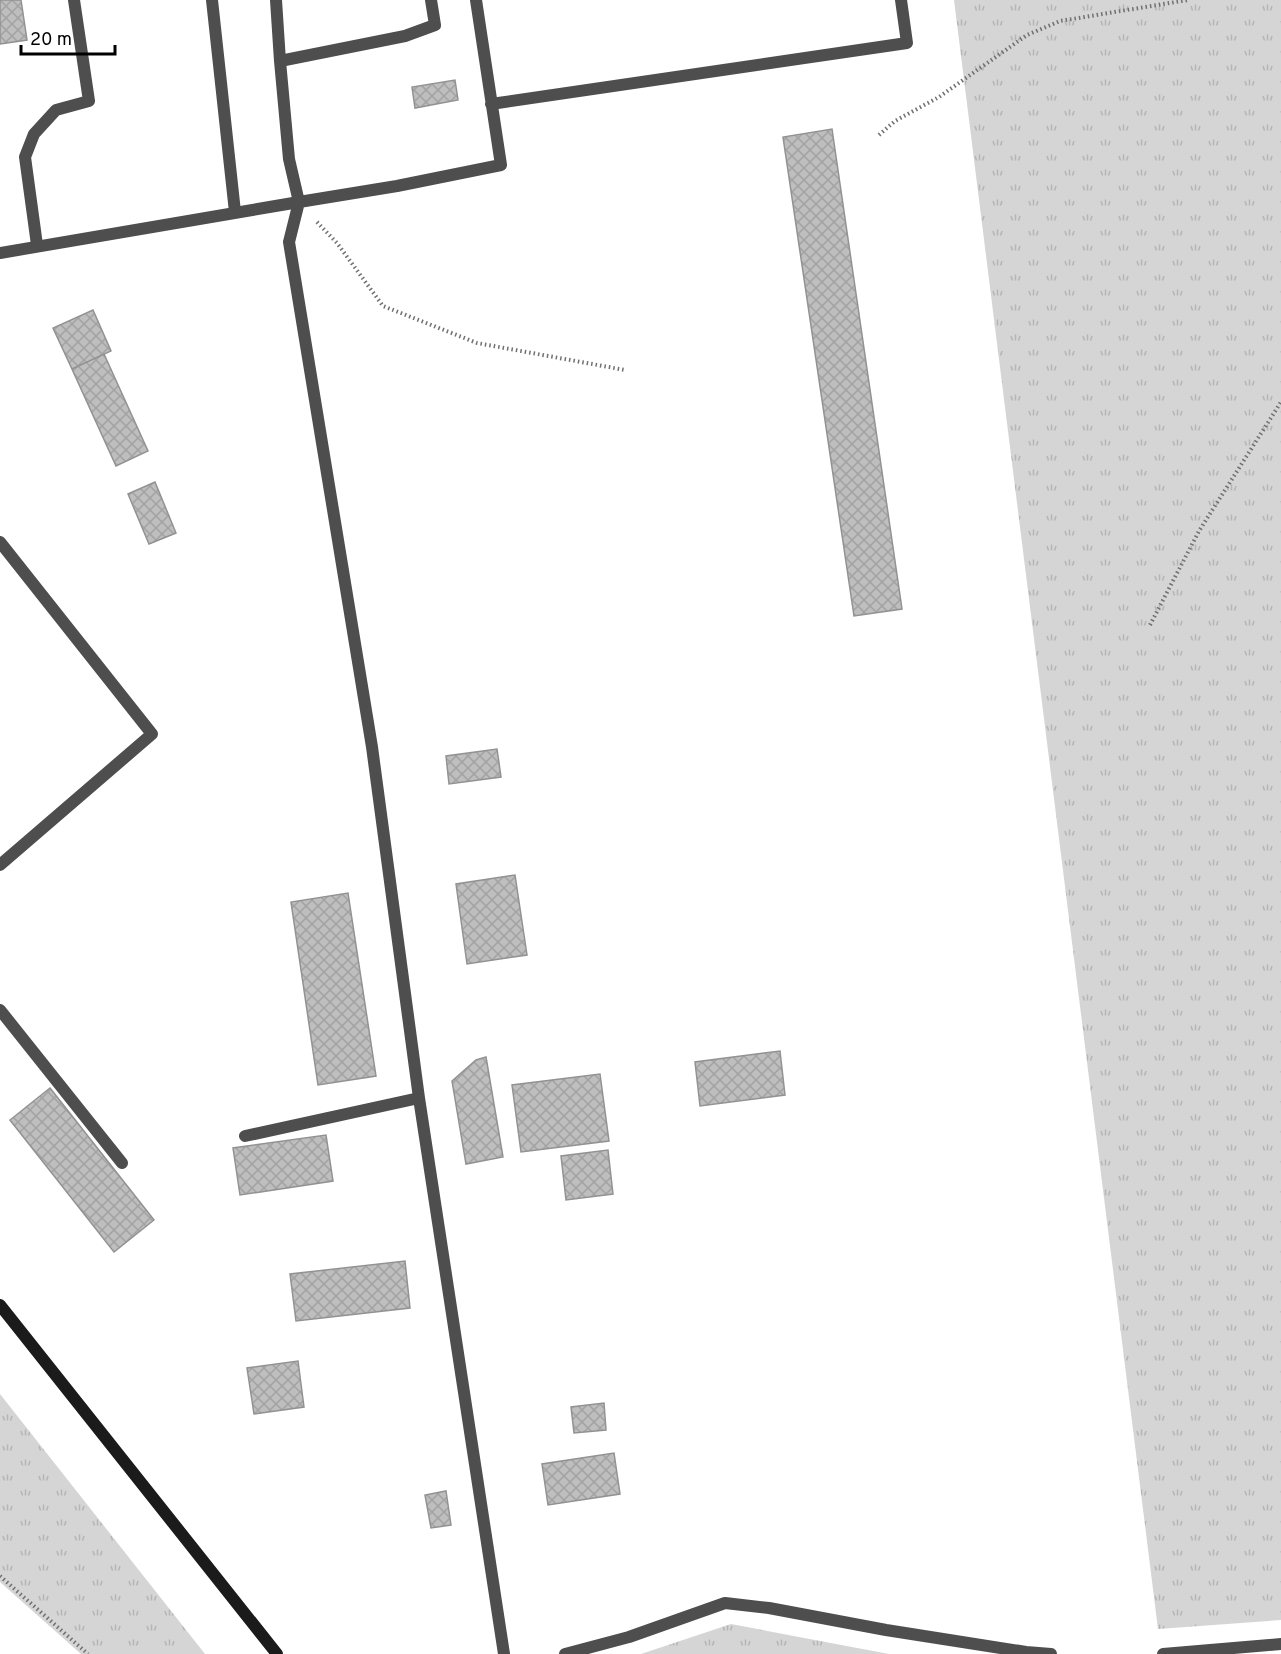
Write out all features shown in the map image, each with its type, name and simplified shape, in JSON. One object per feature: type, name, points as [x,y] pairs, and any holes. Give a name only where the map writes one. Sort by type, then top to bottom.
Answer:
[{"type":"main road","points":[[0,1305],[277,1654]]},
{"type":"street","points":[[37,245],[25,157],[34,134],[56,110],[89,101],[74,0]]},
{"type":"street","points":[[212,0],[235,212]]},
{"type":"street","points":[[276,0],[289,159],[299,202],[289,242],[372,747],[419,1098],[504,1654]]},
{"type":"street","points":[[280,61],[405,36],[435,25],[431,0]]},
{"type":"street","points":[[0,253],[397,186],[501,165],[476,0]]},
{"type":"street","points":[[491,104],[907,43],[901,0]]},
{"type":"street","points":[[0,542],[152,734],[1,862]]},
{"type":"street","points":[[0,1010],[122,1163]]},
{"type":"street","points":[[245,1136],[419,1098]]},
{"type":"street","points":[[565,1654],[629,1637],[725,1604],[769,1608],[886,1630],[1051,1654]]},
{"type":"street","points":[[1163,1654],[1281,1644]]},
{"type":"path","points":[[879,135],[894,121],[939,97],[1027,35],[1060,21],[1188,0]]},
{"type":"path","points":[[299,202],[337,243],[382,306],[477,343],[625,370]]},
{"type":"path","points":[[1150,625],[1199,531],[1281,402]]},
{"type":"path","points":[[0,1576],[87,1654]]},
{"type":"green space","points":[[954,0],[1281,0],[1281,1620],[1158,1629]]},
{"type":"green space","points":[[0,1394],[205,1654],[81,1654],[0,1582]]},
{"type":"green space","points":[[731,1624],[889,1654],[641,1654]]},
{"type":"building","points":[[0,0],[21,0],[27,40],[0,44]]},
{"type":"building","points":[[455,80],[458,100],[415,108],[412,87]]},
{"type":"building","points":[[832,129],[902,609],[854,616],[783,137]]},
{"type":"building","points":[[93,310],[111,351],[72,369],[53,328]]},
{"type":"building","points":[[104,354],[148,451],[116,466],[72,369]]},
{"type":"building","points":[[155,482],[176,533],[149,544],[128,494]]},
{"type":"building","points":[[497,749],[501,777],[449,784],[446,756]]},
{"type":"building","points":[[515,875],[527,955],[467,964],[456,884]]},
{"type":"building","points":[[348,893],[376,1076],[318,1085],[291,902]]},
{"type":"building","points":[[780,1051],[785,1095],[700,1106],[695,1062]]},
{"type":"building","points":[[486,1057],[503,1157],[466,1164],[452,1081],[476,1060]]},
{"type":"building","points":[[600,1074],[609,1141],[521,1152],[512,1085]]},
{"type":"building","points":[[50,1088],[154,1220],[114,1252],[10,1120]]},
{"type":"building","points":[[326,1135],[333,1181],[240,1195],[233,1148]]},
{"type":"building","points":[[608,1150],[613,1194],[566,1200],[561,1156]]},
{"type":"building","points":[[405,1261],[410,1308],[296,1321],[290,1274]]},
{"type":"building","points":[[298,1361],[304,1407],[254,1414],[247,1368]]},
{"type":"building","points":[[604,1403],[606,1430],[574,1433],[571,1407]]},
{"type":"building","points":[[614,1453],[620,1494],[548,1505],[542,1464]]},
{"type":"building","points":[[446,1491],[451,1525],[431,1528],[425,1495]]}]
